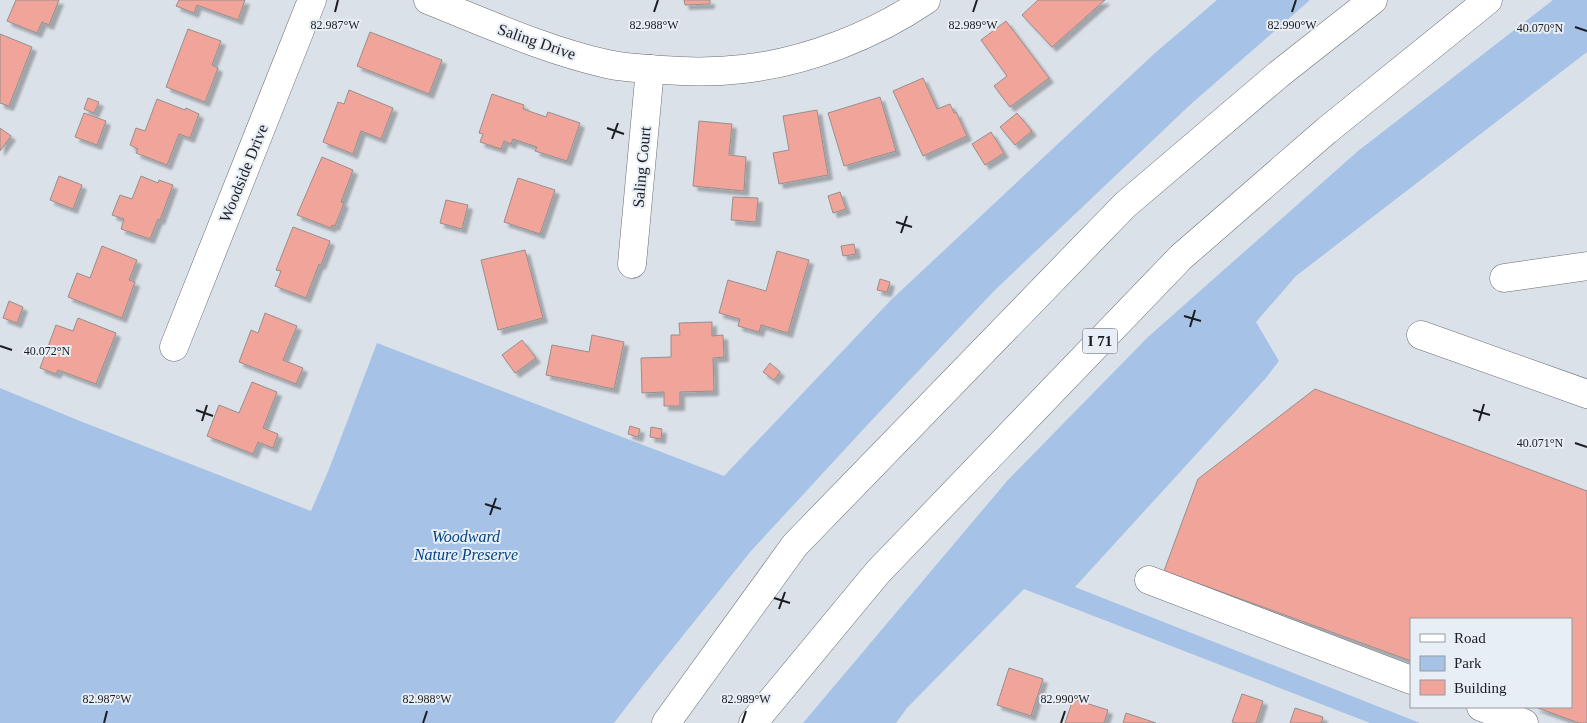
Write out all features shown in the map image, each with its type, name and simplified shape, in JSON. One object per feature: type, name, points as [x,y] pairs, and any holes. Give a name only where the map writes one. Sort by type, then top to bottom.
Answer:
[{"type":"main road","name":"Woodside Drive","points":[[174,347],[312,0]]},
{"type":"main road","name":"Saling Drive","points":[[428,0],[530,41],[564,52],[608,64],[650,70],[690,72],[743,69],[786,61],[836,47],[876,28],[926,0]]},
{"type":"main road","points":[[666,723],[794,545],[1118,212],[1279,74],[1373,0]]},
{"type":"main road","name":"I 71","points":[[753,723],[878,572],[1181,257],[1326,131],[1488,0]]},
{"type":"main road","name":"Saling Court","points":[[632,264],[650,70]]},
{"type":"main road","points":[[1504,278],[1587,266]]},
{"type":"main road","points":[[1421,334],[1587,394]]},
{"type":"main road","points":[[1149,580],[1410,680]]},
{"type":"main road","points":[[1484,708],[1524,723]]},
{"type":"green space","name":"Woodward Nature Preserve","points":[[1217,0],[1310,0],[1191,104],[995,290],[751,551],[614,723],[0,723],[0,388],[311,511],[377,343],[724,476],[891,300],[1155,53]]},
{"type":"green space","points":[[1553,0],[1587,0],[1587,52],[1296,276],[1256,322],[1279,361],[1265,379],[1075,587],[1420,723],[1370,723],[1024,589],[907,708],[896,723],[803,723],[1007,481],[1148,337],[1358,151]]},
{"type":"building","points":[[16,0],[59,0],[49,25],[42,22],[37,33],[7,21]]},
{"type":"building","points":[[179,0],[245,0],[238,20],[197,5],[194,13],[176,6]]},
{"type":"building","points":[[684,0],[710,0],[710,4],[685,5]]},
{"type":"building","points":[[1038,0],[1105,0],[1052,47],[1022,15]]},
{"type":"building","points":[[1006,21],[1049,78],[1010,107],[994,86],[1007,76],[981,40]]},
{"type":"building","points":[[188,29],[221,41],[212,65],[218,68],[205,102],[166,87]]},
{"type":"building","points":[[370,32],[442,60],[429,94],[357,66]]},
{"type":"building","points":[[0,34],[32,47],[9,106],[0,103]]},
{"type":"building","points":[[923,78],[937,109],[950,104],[954,113],[956,112],[967,136],[923,156],[893,91]]},
{"type":"building","points":[[349,90],[393,108],[381,139],[361,131],[353,154],[323,142],[338,102],[344,104]]},
{"type":"building","points":[[492,94],[524,105],[523,109],[546,117],[548,112],[580,123],[567,161],[535,151],[537,147],[513,139],[511,144],[504,141],[501,149],[480,142],[483,134],[479,133]]},
{"type":"building","points":[[880,97],[896,151],[844,166],[828,113]]},
{"type":"building","points":[[88,98],[99,102],[94,113],[84,109]]},
{"type":"building","points":[[157,99],[199,114],[190,138],[179,134],[167,165],[136,153],[138,149],[130,145],[136,128],[145,131]]},
{"type":"building","points":[[817,110],[828,175],[779,184],[773,153],[789,150],[783,116]]},
{"type":"building","points":[[84,113],[106,121],[97,145],[75,137]]},
{"type":"building","points":[[1017,113],[1032,131],[1015,145],[1000,127]]},
{"type":"building","points":[[699,121],[732,124],[729,155],[746,157],[744,191],[693,186]]},
{"type":"building","points":[[0,128],[11,136],[0,151]]},
{"type":"building","points":[[991,132],[1004,153],[985,165],[972,144]]},
{"type":"building","points":[[322,157],[353,170],[341,202],[344,203],[335,226],[332,225],[331,228],[297,215]]},
{"type":"building","points":[[59,176],[82,185],[73,209],[50,200]]},
{"type":"building","points":[[141,176],[158,183],[159,180],[173,185],[160,220],[158,219],[150,239],[121,229],[124,219],[112,215],[120,195],[132,199]]},
{"type":"building","points":[[518,178],[555,190],[540,234],[504,222]]},
{"type":"building","points":[[840,192],[846,209],[833,213],[828,196]]},
{"type":"building","points":[[733,197],[758,198],[756,222],[731,220]]},
{"type":"building","points":[[446,200],[468,205],[462,229],[440,223]]},
{"type":"building","points":[[293,227],[330,241],[306,298],[275,286],[281,271],[276,270]]},
{"type":"building","points":[[854,244],[856,254],[843,256],[841,246]]},
{"type":"building","points":[[102,246],[137,260],[129,280],[135,282],[122,318],[68,297],[77,273],[90,278]]},
{"type":"building","points":[[525,250],[543,318],[498,330],[481,260]]},
{"type":"building","points":[[777,251],[809,260],[788,333],[761,325],[759,332],[738,326],[740,319],[719,313],[728,280],[766,291]]},
{"type":"building","points":[[880,279],[890,282],[887,292],[877,290]]},
{"type":"building","points":[[9,301],[23,307],[17,323],[3,318]]},
{"type":"building","points":[[265,313],[297,326],[283,360],[303,368],[296,384],[239,362],[251,330],[258,333]]},
{"type":"building","points":[[78,318],[116,333],[96,384],[58,370],[56,374],[40,368],[56,325],[73,331]]},
{"type":"building","points":[[712,322],[712,336],[723,335],[724,357],[713,358],[714,391],[680,392],[680,406],[664,406],[664,392],[642,393],[641,358],[671,357],[671,335],[680,335],[679,323]]},
{"type":"building","points":[[592,335],[624,342],[614,389],[546,375],[552,345],[589,352]]},
{"type":"building","points":[[522,340],[536,358],[515,373],[502,355]]},
{"type":"building","points":[[770,363],[780,372],[774,380],[763,372]]},
{"type":"building","points":[[252,382],[277,392],[263,428],[278,434],[273,448],[258,442],[253,454],[207,436],[219,405],[239,413]]},
{"type":"building","points":[[1315,389],[1587,491],[1587,723],[1579,723],[1538,708],[1572,708],[1572,618],[1410,618],[1410,661],[1164,571],[1198,479]]},
{"type":"building","points":[[630,426],[640,429],[638,437],[628,434]]},
{"type":"building","points":[[651,427],[662,429],[661,439],[650,437]]},
{"type":"building","points":[[1009,668],[1043,679],[1031,716],[997,705]]},
{"type":"building","points":[[1242,694],[1263,701],[1256,723],[1232,722]]},
{"type":"building","points":[[1073,699],[1108,710],[1104,723],[1065,723]]},
{"type":"building","points":[[1295,708],[1323,717],[1321,723],[1290,723]]},
{"type":"building","points":[[1126,713],[1156,723],[1123,723]]}]
